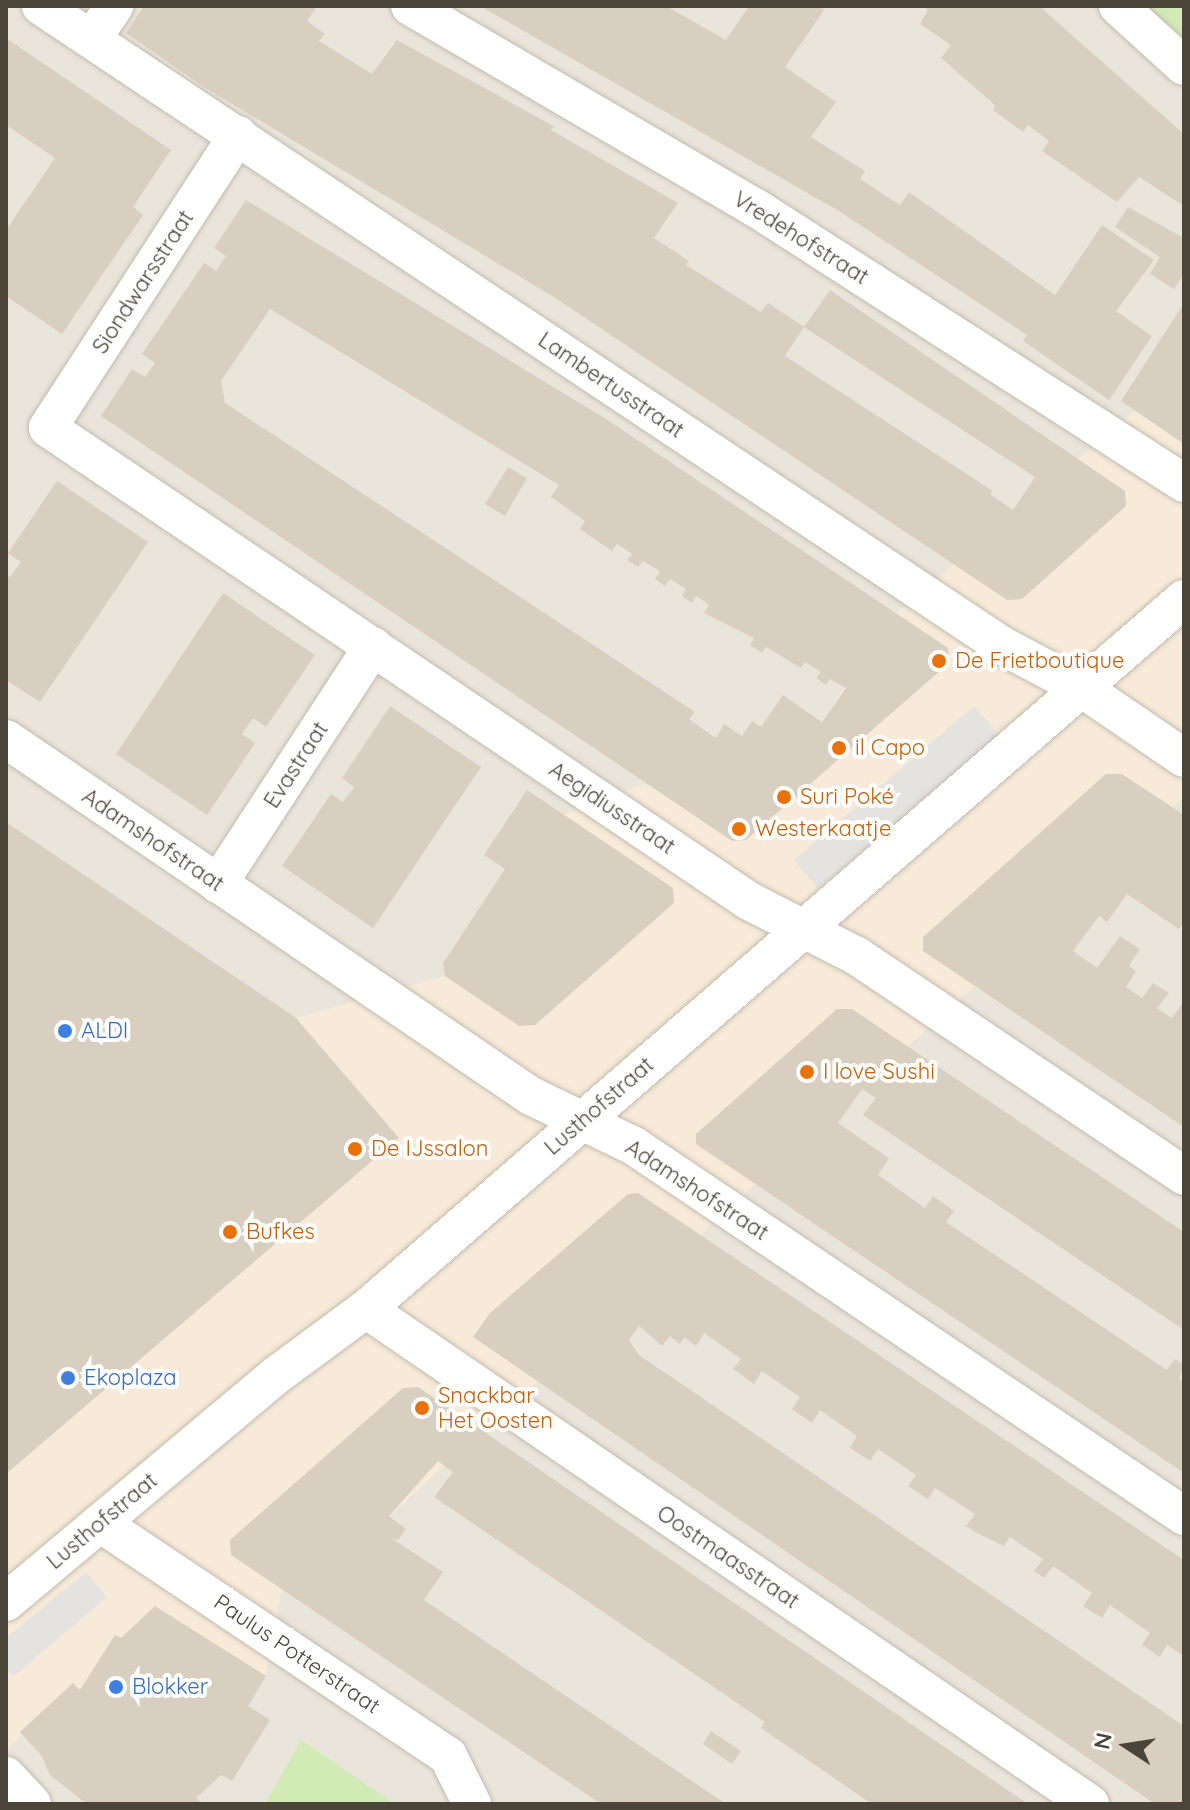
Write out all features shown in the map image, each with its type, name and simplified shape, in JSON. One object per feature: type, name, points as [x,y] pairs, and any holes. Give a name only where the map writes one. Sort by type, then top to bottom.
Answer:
[{"type":"street","name":"Lambertusstraat","points":[[41,6],[1001,645],[1080,687],[1184,758]]},
{"type":"street","points":[[92,39],[114,6]]},
{"type":"street","name":"Vredehofstraat","points":[[410,6],[756,208],[1184,483]]},
{"type":"street","points":[[1118,6],[1184,66]]},
{"type":"street","name":"Siondwarsstraat","points":[[48,428],[238,135]]},
{"type":"street","name":"Aegidiusstraat","points":[[48,428],[749,901],[857,956],[1184,1176]]},
{"type":"street","name":"Lusthofstraat","points":[[6,1602],[278,1374],[366,1309],[1184,599]]},
{"type":"street","name":"Evastraat","points":[[218,884],[373,646]]},
{"type":"street","name":"Adamshofstraat","points":[[6,739],[531,1096],[634,1146],[1184,1516]]},
{"type":"street","name":"Oostmaasstraat","points":[[366,1309],[1090,1804]]},
{"type":"street","name":"Paulus Potterstraat","points":[[100,1523],[448,1756],[472,1804]]},
{"type":"street","points":[[6,1776],[32,1804]]},
{"type":"shaded area","points":[[6,6],[1184,6],[1184,1804],[6,1804]]},
{"type":"shaded area","points":[[1184,370],[1184,797],[389,1516],[401,1525],[391,1538],[282,1589],[266,1676],[155,1607],[121,1638],[115,1635],[80,1690],[72,1683],[6,1751],[6,964],[238,1112],[296,1018],[445,976],[443,963],[460,936],[480,950],[564,814],[646,783],[689,719],[716,737],[724,724],[742,736],[752,721],[761,727],[783,695],[822,721],[896,613]]},
{"type":"shaded area","points":[[974,706],[999,735],[818,889],[794,860]]},
{"type":"shaded area","points":[[86,1572],[107,1597],[13,1677],[6,1668],[6,1638]]},
{"type":"green space","points":[[1144,6],[1184,6],[1184,48]]},
{"type":"green space","points":[[301,1740],[395,1804],[265,1804]]},
{"type":"building","points":[[144,6],[317,6],[307,21],[325,34],[319,41],[372,74],[397,40],[548,123],[554,127],[551,130],[678,203],[654,238],[689,261],[686,265],[761,312],[768,303],[804,327],[830,290],[1125,491],[1126,506],[1022,599],[1007,600],[557,299],[204,87],[126,33]],"holes":[[[804,327],[1035,477],[1013,510],[990,494],[993,491],[785,356]]]},
{"type":"building","points":[[480,6],[666,6],[726,40],[749,6],[818,6],[824,10],[785,67],[836,102],[811,137],[865,171],[860,179],[900,205],[909,192],[1055,295],[1102,225],[1154,260],[1116,311],[1152,336],[1109,400],[1023,341],[1027,335],[839,211]]},
{"type":"building","points":[[922,6],[1039,6],[1184,134],[1184,206],[1139,177],[1117,202],[1042,151],[1049,141],[1028,125],[1023,132],[993,110],[995,105],[941,58],[951,45],[920,24],[928,10]]},
{"type":"building","points":[[6,38],[171,150],[133,207],[143,215],[62,334],[6,296],[6,230],[55,158],[6,125]]},
{"type":"building","points":[[246,200],[606,419],[948,648],[949,663],[746,840],[732,841],[101,416],[132,369],[145,377],[155,363],[142,354],[204,263],[216,271],[226,256],[214,248]],"holes":[[[270,309],[559,485],[551,497],[585,521],[580,529],[612,551],[617,544],[632,554],[627,560],[638,567],[643,561],[660,571],[655,579],[665,586],[670,579],[686,589],[682,596],[692,603],[696,596],[709,605],[704,613],[754,638],[750,645],[762,653],[766,647],[801,668],[805,662],[821,672],[816,678],[826,685],[830,679],[846,688],[822,722],[783,695],[761,727],[752,721],[742,736],[724,724],[716,738],[689,719],[695,712],[225,403],[221,381]]]},
{"type":"building","points":[[1128,207],[1184,238],[1184,274],[1174,289],[1150,274],[1160,257],[1115,227]]},
{"type":"building","points":[[1184,303],[1184,444],[1121,401]]},
{"type":"building","points":[[508,467],[527,478],[505,516],[485,504]]},
{"type":"building","points":[[57,481],[148,542],[40,702],[6,680],[6,574],[10,577],[21,562],[8,553]]},
{"type":"building","points":[[223,593],[315,655],[266,727],[253,718],[242,734],[255,743],[207,815],[116,754]]},
{"type":"building","points":[[390,706],[481,767],[373,928],[282,866],[331,794],[343,802],[354,787],[342,778]]},
{"type":"building","points":[[1106,774],[1122,774],[1184,815],[1184,922],[1179,929],[1127,894],[1107,922],[1099,916],[1073,951],[1097,968],[1120,936],[1140,949],[1129,966],[1136,971],[1126,987],[1142,998],[1153,983],[1169,993],[1157,1008],[1172,1018],[1184,1001],[1184,1127],[923,951],[923,937]]},
{"type":"building","points":[[527,790],[673,888],[674,903],[535,1025],[519,1026],[445,976],[443,963],[505,869],[484,855]]},
{"type":"building","points":[[6,822],[296,1018],[399,1138],[6,1474]]},
{"type":"building","points":[[837,1009],[852,1009],[1184,1232],[1184,1330],[863,1115],[876,1098],[862,1089],[838,1123],[889,1158],[878,1175],[925,1208],[933,1196],[954,1211],[946,1222],[1167,1370],[1175,1359],[1184,1365],[1179,1379],[1184,1382],[1184,1473],[696,1144],[696,1134]]},
{"type":"building","points":[[638,1193],[1184,1560],[1184,1656],[1167,1645],[1160,1657],[1142,1645],[1150,1633],[1110,1605],[1102,1618],[1083,1606],[1092,1593],[1053,1566],[1044,1578],[1034,1571],[1043,1559],[1010,1537],[1004,1546],[966,1526],[975,1514],[935,1488],[928,1499],[908,1486],[916,1475],[878,1449],[870,1461],[850,1448],[857,1436],[820,1410],[812,1423],[792,1409],[800,1397],[762,1371],[754,1384],[733,1369],[741,1359],[704,1333],[696,1346],[684,1337],[680,1344],[670,1336],[662,1346],[639,1326],[629,1340],[639,1355],[1184,1726],[1184,1804],[1155,1804],[473,1337],[490,1313],[628,1194]]},
{"type":"building","points":[[418,1387],[1028,1804],[872,1804],[761,1728],[765,1722],[434,1497],[453,1472],[438,1461],[389,1516],[406,1529],[398,1540],[391,1538],[443,1572],[424,1600],[726,1804],[601,1804],[231,1555],[230,1540],[403,1388]]},
{"type":"building","points":[[155,1606],[266,1676],[248,1706],[270,1720],[232,1781],[221,1775],[196,1798],[203,1804],[87,1804],[50,1775],[41,1755],[20,1732],[73,1683],[80,1690],[115,1635],[121,1638]]},
{"type":"building","points":[[711,1731],[741,1751],[732,1764],[703,1744]]},
{"type":"place","name":"De Frietboutique","points":[[939,661]]},
{"type":"place","name":"il Capo","points":[[839,748]]},
{"type":"place","name":"Suri Poké","points":[[784,797]]},
{"type":"place","name":"Westerkaatje","points":[[739,829]]},
{"type":"place","name":"ALDI","points":[[65,1031]]},
{"type":"place","name":"I love Sushi","points":[[807,1072]]},
{"type":"place","name":"De IJssalon","points":[[355,1149]]},
{"type":"place","name":"Bufkes","points":[[230,1232]]},
{"type":"place","name":"Ekoplaza","points":[[68,1378]]},
{"type":"place","name":"Snackbar Het Oosten","points":[[422,1408]]},
{"type":"place","name":"Blokker","points":[[116,1687]]}]
